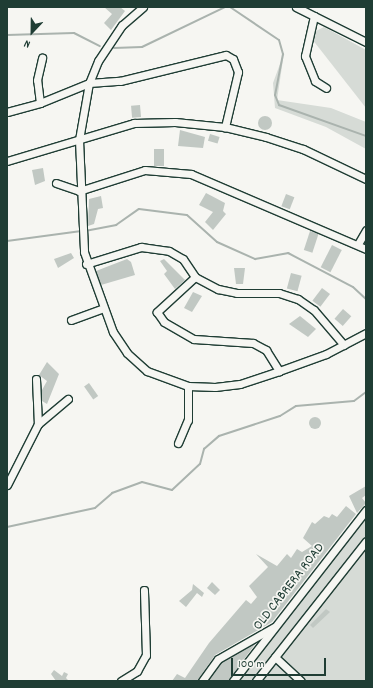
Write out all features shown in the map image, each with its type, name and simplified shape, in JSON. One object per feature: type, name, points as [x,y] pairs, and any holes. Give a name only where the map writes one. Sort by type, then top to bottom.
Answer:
[{"type":"street","points":[[143,7],[134,9],[109,41],[89,83],[79,140],[79,192],[86,264],[102,309],[127,353],[147,371],[188,386],[240,384],[279,371],[344,345],[366,333]]},
{"type":"street","points":[[296,7],[366,42]]},
{"type":"street","points":[[314,16],[305,56],[315,81],[326,88]]},
{"type":"street","points":[[7,112],[40,103],[89,83],[120,81],[226,55],[233,59],[238,72],[225,128]]},
{"type":"street","points":[[40,103],[37,80],[42,58]]},
{"type":"street","points":[[7,161],[134,123],[175,122],[225,128],[303,149],[366,179]]},
{"type":"street","points":[[56,183],[79,192],[144,170],[191,174],[358,244],[366,249]]},
{"type":"street","points":[[358,244],[366,230]]},
{"type":"street","points":[[86,264],[141,247],[155,247],[183,260],[195,277],[218,289],[237,293],[279,293],[298,299],[314,310],[344,345]]},
{"type":"street","points":[[195,277],[157,312],[164,322],[194,339],[254,343],[266,350],[279,371]]},
{"type":"street","points":[[71,320],[102,309]]},
{"type":"street","points":[[36,379],[38,424]]},
{"type":"street","points":[[178,443],[188,420],[188,386]]},
{"type":"street","points":[[7,485],[38,424],[68,399]]},
{"type":"street","name":"OLD CABRERA ROAD","points":[[233,681],[366,510]]},
{"type":"street","points":[[256,681],[366,541]]},
{"type":"street","points":[[121,681],[137,671],[146,655],[144,590]]},
{"type":"street","points":[[202,681],[218,659],[274,627]]},
{"type":"street","points":[[274,657],[301,681]]},
{"type":"shaded area","points":[[324,27],[366,50],[366,108],[312,39],[316,31]]},
{"type":"shaded area","points":[[284,53],[277,100],[331,108],[366,122],[366,149],[326,127],[275,108],[273,83]]},
{"type":"shaded area","points":[[366,517],[366,681],[238,681]]},
{"type":"building","points":[[104,7],[120,7],[125,11],[111,30],[104,23],[112,14]]},
{"type":"building","points":[[140,105],[141,117],[132,118],[131,106]]},
{"type":"building","points":[[262,116],[268,116],[272,120],[272,126],[268,130],[262,130],[258,126],[258,120]]},
{"type":"building","points":[[180,130],[205,137],[203,148],[178,146]]},
{"type":"building","points":[[210,134],[220,137],[218,144],[208,141]]},
{"type":"building","points":[[154,149],[164,149],[164,166],[154,166]]},
{"type":"building","points":[[43,168],[45,181],[35,185],[32,170]]},
{"type":"building","points":[[206,193],[225,203],[223,211],[226,214],[213,230],[205,222],[213,212],[199,205]]},
{"type":"building","points":[[286,194],[294,197],[290,209],[281,206]]},
{"type":"building","points":[[101,196],[103,208],[98,209],[94,224],[88,226],[89,199]]},
{"type":"building","points":[[310,231],[319,234],[312,253],[304,250]]},
{"type":"building","points":[[332,245],[342,250],[330,272],[321,267]]},
{"type":"building","points":[[71,253],[74,258],[58,268],[54,259]]},
{"type":"building","points":[[127,259],[131,262],[135,275],[101,285],[96,271]]},
{"type":"building","points":[[164,259],[185,280],[175,289],[164,274],[167,271],[160,261]]},
{"type":"building","points":[[234,268],[245,268],[243,284],[236,284]]},
{"type":"building","points":[[291,273],[302,276],[297,291],[287,288]]},
{"type":"building","points":[[322,288],[330,294],[320,307],[312,301]]},
{"type":"building","points":[[193,292],[202,296],[192,312],[184,308]]},
{"type":"building","points":[[343,309],[351,316],[343,326],[334,319]]},
{"type":"building","points":[[300,316],[316,329],[308,337],[289,324]]},
{"type":"building","points":[[47,362],[59,374],[47,404],[42,401],[42,390],[47,381],[39,375]]},
{"type":"building","points":[[89,383],[98,396],[93,400],[84,386]]},
{"type":"building","points":[[315,417],[319,419],[321,423],[319,427],[315,429],[311,427],[309,423],[311,419]]},
{"type":"building","points":[[366,486],[366,495],[362,498],[366,503],[357,513],[349,496]]},
{"type":"building","points":[[346,506],[356,514],[272,622],[215,655],[197,681],[172,681],[177,674],[185,678],[209,643],[246,600],[251,604],[257,597],[249,586],[268,567],[256,554],[277,566],[287,554],[291,558],[297,549],[302,552],[312,546],[303,538],[312,522],[315,524],[324,516],[329,518],[332,514],[337,517]]},
{"type":"building","points":[[212,582],[220,590],[215,595],[207,588]]},
{"type":"building","points":[[193,584],[204,593],[202,597],[197,593],[186,607],[179,601],[192,590]]},
{"type":"building","points":[[326,609],[330,612],[313,628],[310,625]]},
{"type":"building","points":[[256,643],[228,681],[208,681],[221,663]]},
{"type":"building","points":[[54,670],[62,676],[64,672],[68,674],[66,678],[69,681],[56,681],[51,674]]},
{"type":"waterway","points":[[114,48],[142,47],[225,7]]},
{"type":"waterway","points":[[230,7],[279,40],[283,54],[275,95],[279,105],[366,136]]},
{"type":"waterway","points":[[7,35],[74,33],[100,46]]},
{"type":"waterway","points":[[85,231],[116,225],[139,209],[187,215],[217,242],[255,259],[288,253],[353,287],[366,299]]},
{"type":"waterway","points":[[7,241],[81,231]]},
{"type":"waterway","points":[[7,527],[95,508],[112,493],[142,482],[172,490],[200,464],[204,449],[219,436],[280,416],[296,406],[354,401],[366,392]]}]
